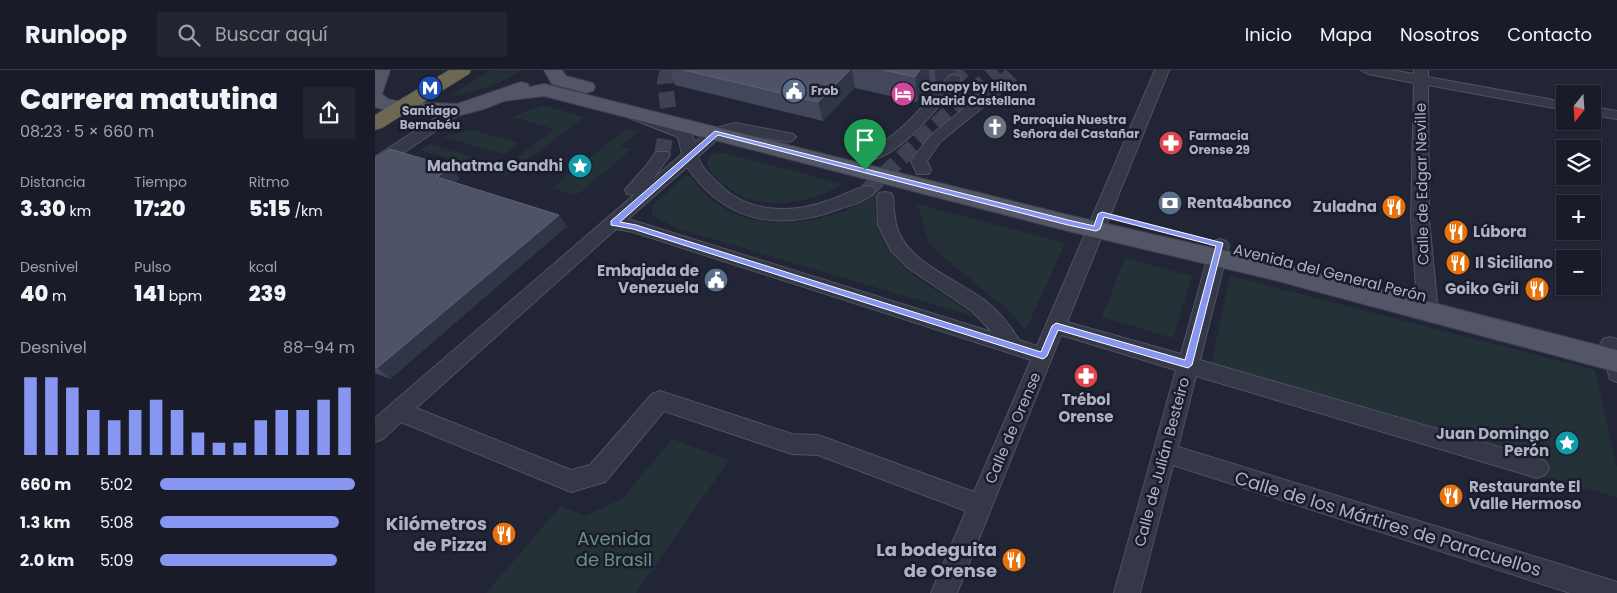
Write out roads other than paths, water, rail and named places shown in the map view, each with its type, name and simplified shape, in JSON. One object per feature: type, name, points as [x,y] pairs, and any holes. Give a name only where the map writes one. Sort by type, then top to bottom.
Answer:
[{"type":"highway","points":[[375,124],[381,101],[439,70]]},
{"type":"highway","points":[[381,101],[462,70]]},
{"type":"main road","points":[[381,70],[381,101],[457,110],[506,96],[549,70]]},
{"type":"main road","name":"Avenida del General Perón","points":[[553,70],[559,80],[864,157],[923,170],[1099,221]]},
{"type":"main road","name":"Avenida del General Perón","points":[[506,96],[544,90],[629,112],[1099,221],[1427,304],[1615,357]]},
{"type":"street","name":"Calle de Orense","points":[[944,593],[1162,70]]},
{"type":"street","points":[[1368,70],[1421,75],[1556,104]]},
{"type":"street","name":"Calle de Edgar Neville","points":[[1421,75],[1419,220],[1427,304]]},
{"type":"street","points":[[864,157],[886,149],[901,137],[954,79]]},
{"type":"street","points":[[923,170],[920,167],[919,161],[935,139],[1000,86]]},
{"type":"street","points":[[375,164],[457,110]]},
{"type":"street","name":"Avenida del General Perón","points":[[629,112],[681,133],[687,139],[692,164],[717,192],[726,199],[748,210],[778,215],[807,213],[839,205],[867,191]]},
{"type":"street","points":[[1601,112],[1617,115]]},
{"type":"street","points":[[375,432],[467,349],[717,132],[735,128],[789,137]]},
{"type":"street","points":[[467,349],[508,302],[632,191],[652,170],[662,155]]},
{"type":"street","points":[[885,197],[884,210],[886,222],[890,234],[903,254],[923,271],[978,306],[995,321],[1011,345]]},
{"type":"street","points":[[614,223],[634,226],[1043,356]]},
{"type":"street","name":"Calle de Julián Besteiro","points":[[1127,593],[1218,251]]},
{"type":"street","points":[[1056,326],[1537,468]]},
{"type":"street","points":[[399,411],[571,481],[597,474],[660,400],[792,444],[818,446],[980,505]]},
{"type":"street","name":"Calle de los Mártires de Paracuellos","points":[[1165,452],[1611,593]]},
{"type":"tunnel","points":[[662,155],[669,115],[665,82],[668,70]]},
{"type":"tunnel","points":[[954,79],[963,70]]},
{"type":"tunnel","points":[[867,191],[942,119],[997,70]]},
{"type":"tunnel","points":[[1000,86],[1016,70]]},
{"type":"place","name":"Santiago Bernabéu","points":[[430,88]]},
{"type":"place","name":"Frob","points":[[794,91]]},
{"type":"place","name":"Canopy by Hilton Madrid Castellana","points":[[903,94]]},
{"type":"place","name":"Parroquia Nuestra Señora del Castañar","points":[[995,127]]},
{"type":"place","name":"Farmacia Orense 29","points":[[1171,143]]},
{"type":"place","name":"Mahatma Gandhi","points":[[580,166]]},
{"type":"place","name":"Renta4banco","points":[[1170,203]]},
{"type":"place","name":"Zuladna","points":[[1394,207]]},
{"type":"place","name":"Lúbora","points":[[1456,232]]},
{"type":"place","name":"Il Siciliano","points":[[1458,263]]},
{"type":"place","name":"Embajada de Venezuela","points":[[716,280]]},
{"type":"place","name":"Goiko Gril","points":[[1537,289]]},
{"type":"place","name":"Trébol Orense","points":[[1086,376]]},
{"type":"place","name":"Juan Domingo Perón","points":[[1567,443]]},
{"type":"place","name":"Restaurante El Valle Hermoso","points":[[1451,496]]},
{"type":"place","name":"Kilómetros de Pizza","points":[[504,534]]},
{"type":"place","name":"La bodeguita de Orense","points":[[1014,560]]},
{"type":"park label","name":"Avenida de Brasil","points":[[614,549]]}]
